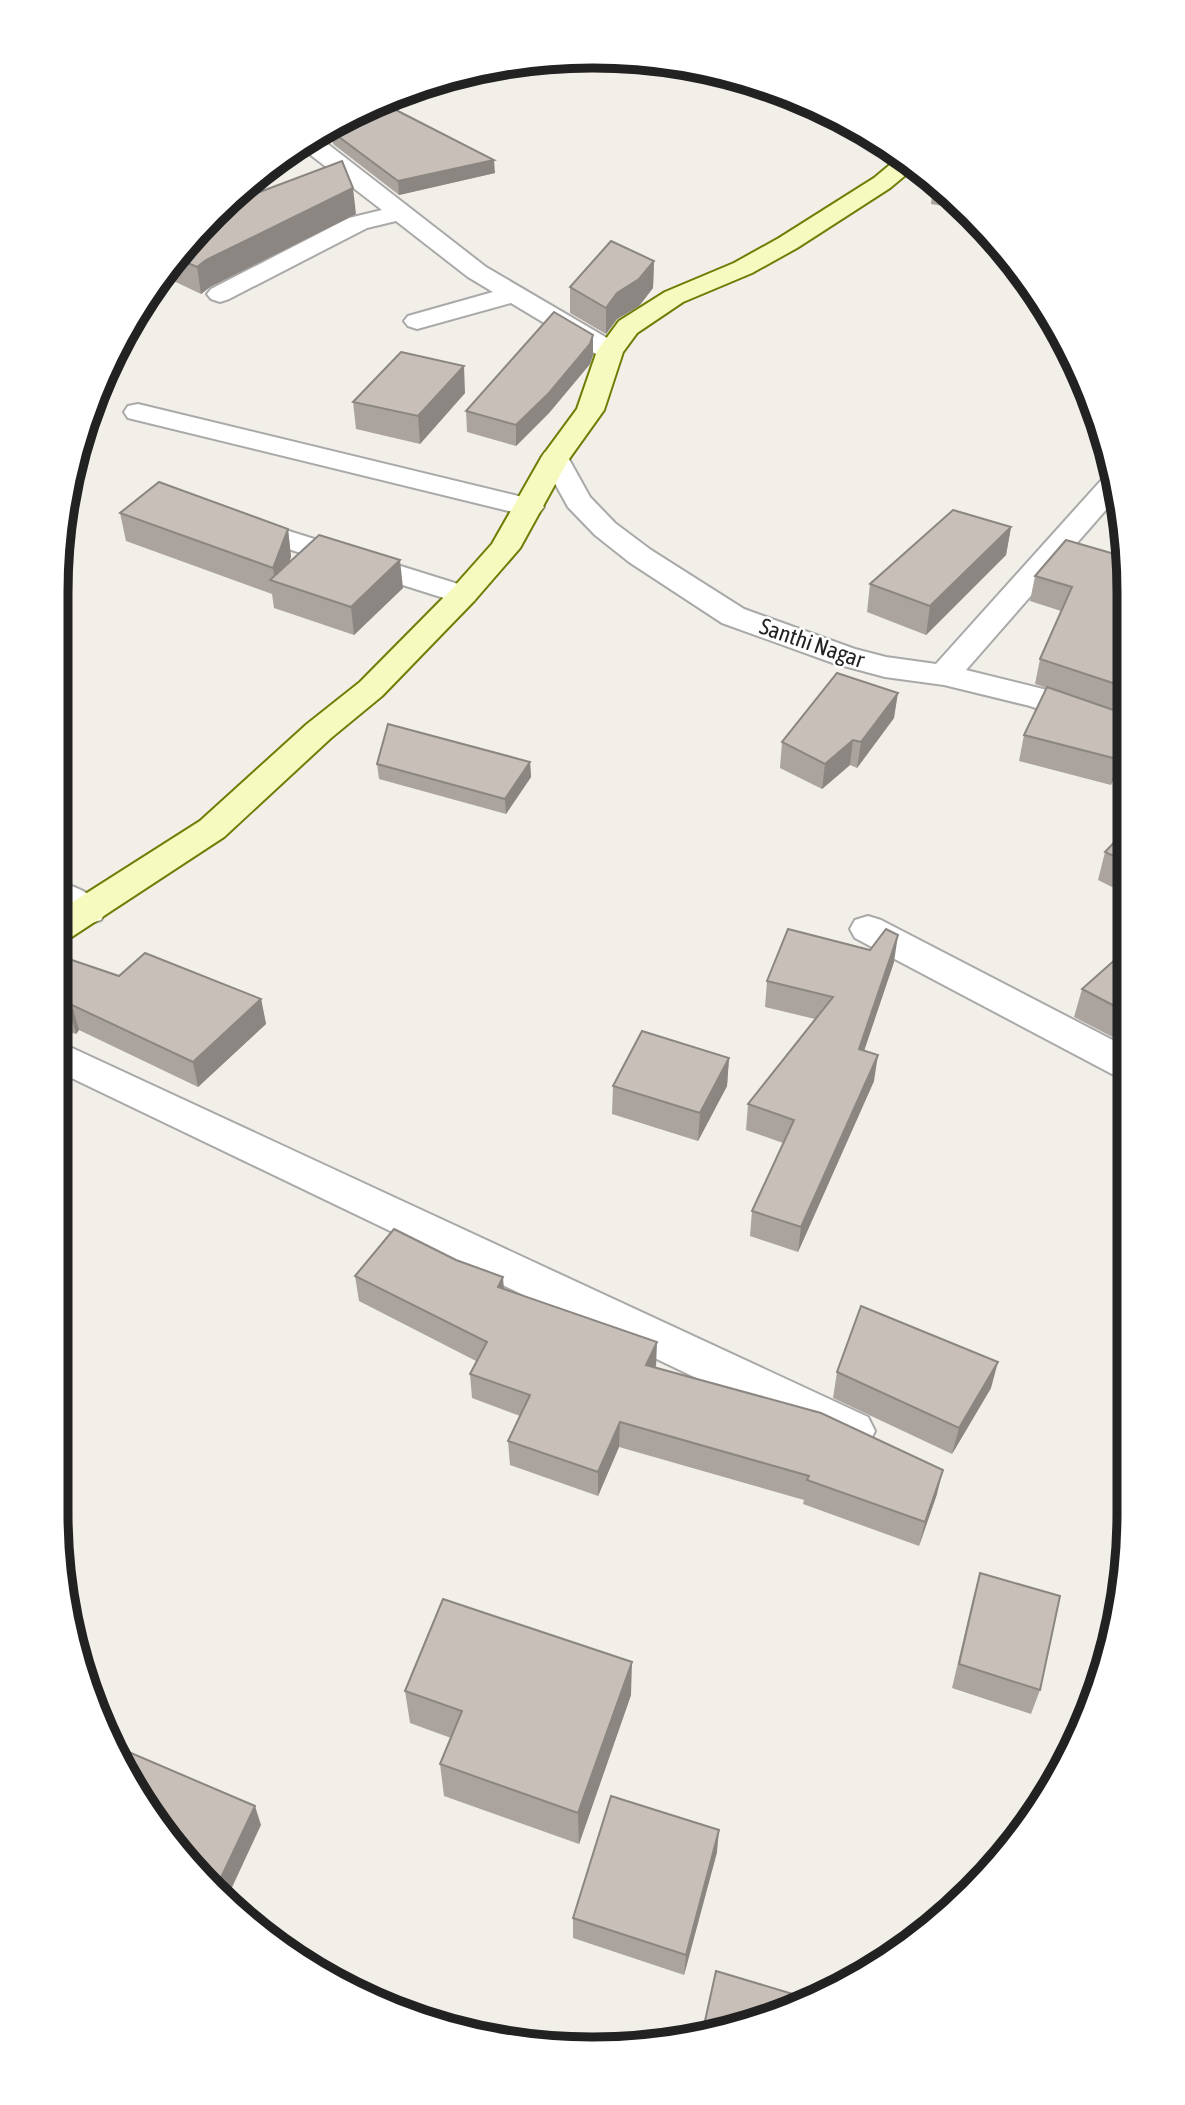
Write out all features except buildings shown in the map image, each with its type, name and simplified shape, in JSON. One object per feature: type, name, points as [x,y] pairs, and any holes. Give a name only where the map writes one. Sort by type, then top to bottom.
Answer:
[{"type":"street","points":[[315,148],[477,272],[610,351]]},
{"type":"street","points":[[68,923],[212,829],[319,731],[371,689],[463,595],[505,548],[555,457],[590,410],[610,351],[639,317],[674,297],[743,268],[788,243],[882,183],[900,168]]},
{"type":"street","points":[[220,293],[358,223],[402,212]]},
{"type":"street","points":[[416,321],[514,294]]},
{"type":"street","points":[[138,412],[529,507]]},
{"type":"street","name":"Santhi Nagar","points":[[555,457],[578,501],[605,529],[640,556],[733,616],[844,656],[885,667],[944,676],[1040,698],[1117,726]]},
{"type":"street","points":[[944,676],[1107,491]]},
{"type":"street","points":[[276,536],[463,595]]},
{"type":"street","points":[[68,899],[88,911]]},
{"type":"street","points":[[868,929],[1117,1059]]},
{"type":"street","points":[[68,1060],[890,1449]]}]
